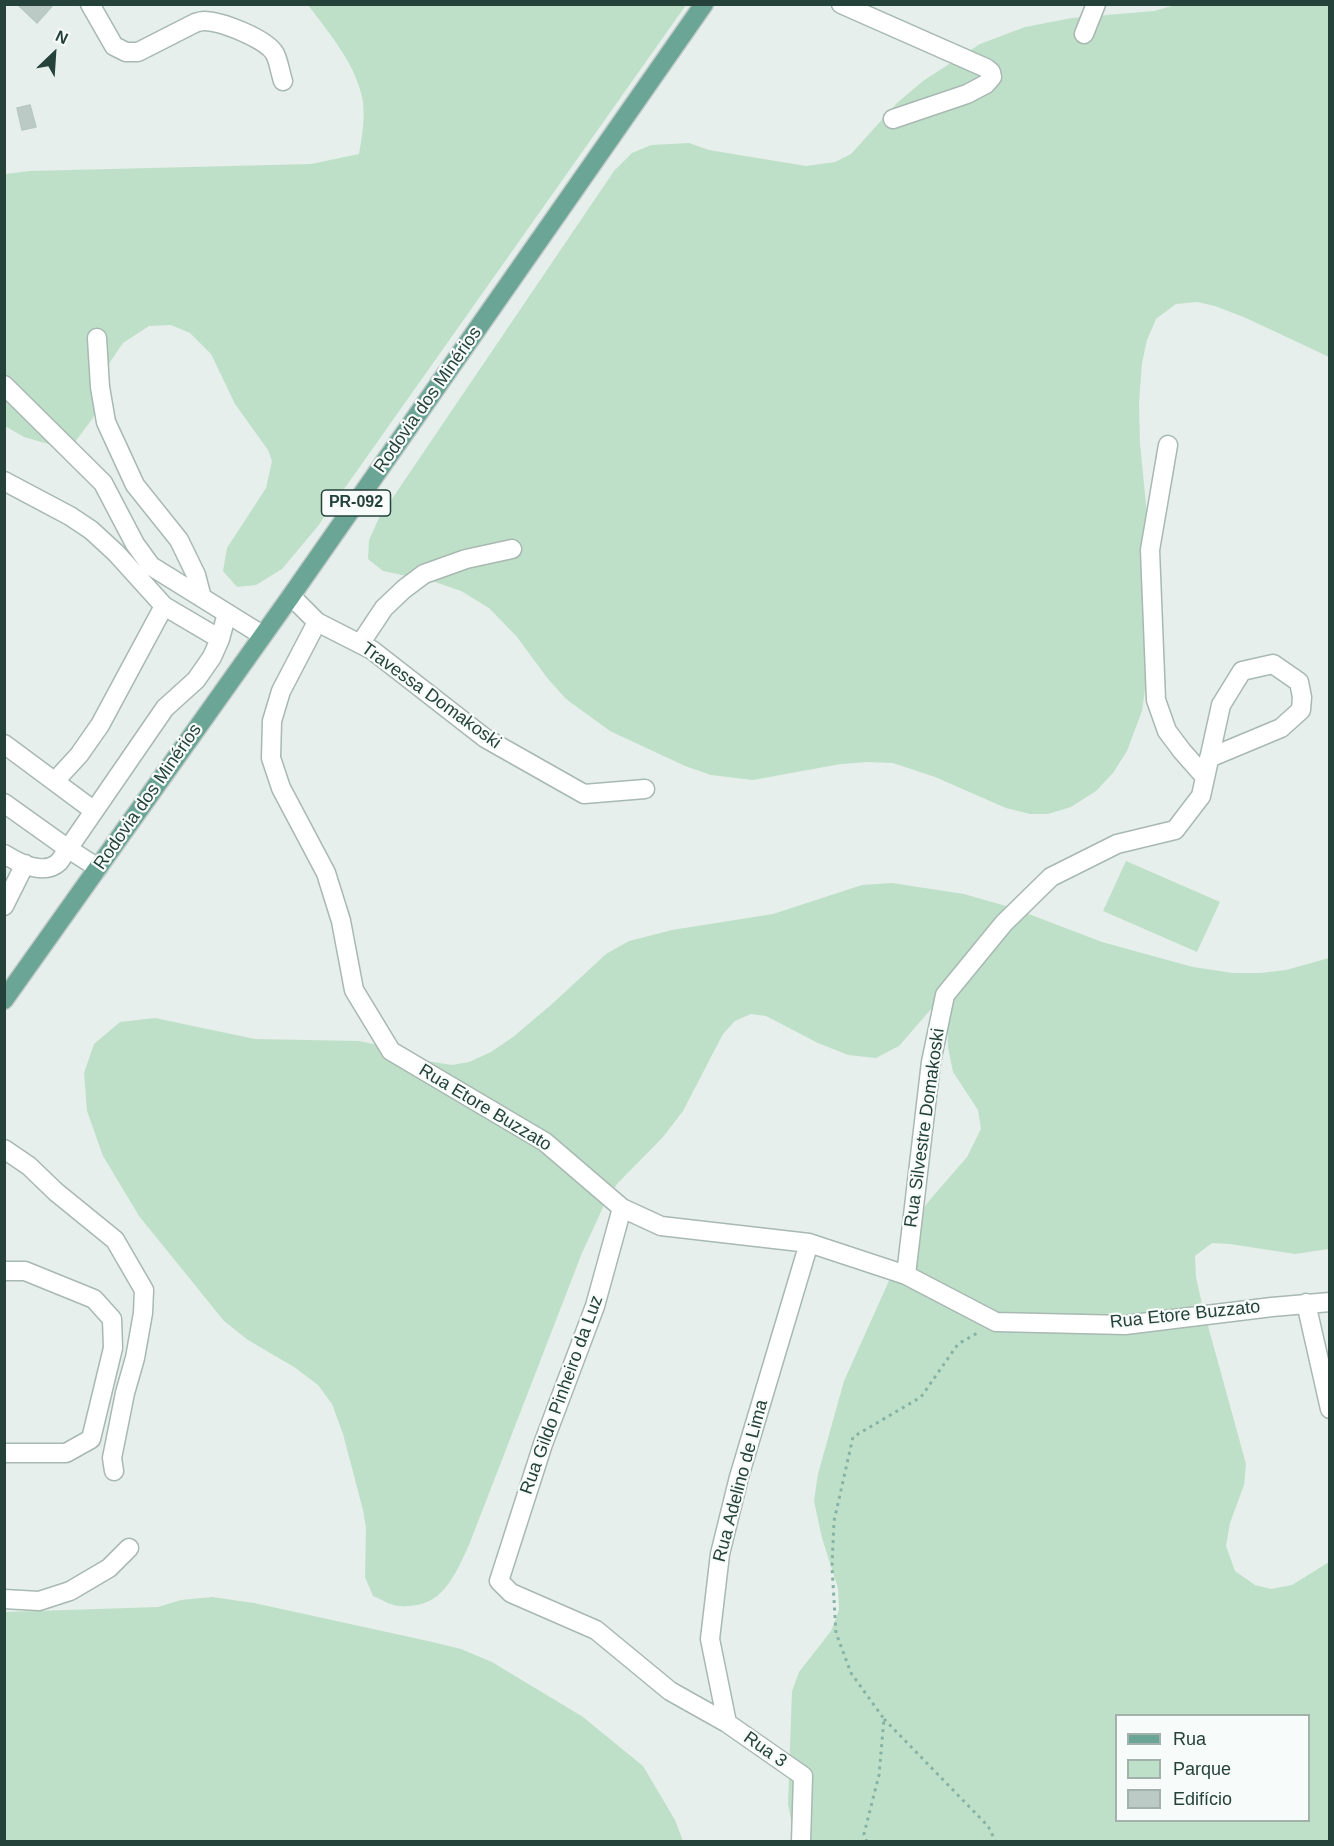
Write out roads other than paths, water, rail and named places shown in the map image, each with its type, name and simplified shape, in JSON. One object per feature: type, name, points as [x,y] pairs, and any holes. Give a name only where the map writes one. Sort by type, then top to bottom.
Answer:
[{"type":"main road","name":"Rodovia dos Minérios","points":[[6,994],[291,596],[704,4]]},
{"type":"street","points":[[90,4],[114,46],[126,52],[138,52],[195,23],[204,21],[215,23],[252,35],[265,42],[274,53],[283,81]]},
{"type":"street","points":[[841,4],[991,72],[992,76],[986,84],[966,94],[892,118]]},
{"type":"street","points":[[1084,34],[1096,4]]},
{"type":"street","points":[[98,338],[100,387],[106,422],[135,485],[179,540],[196,575],[202,598]]},
{"type":"street","points":[[4,385],[103,483],[135,544],[151,566],[262,635]]},
{"type":"street","points":[[1168,445],[1150,550],[1156,700],[1167,732],[1205,777]]},
{"type":"street","points":[[4,481],[70,516],[91,530],[116,553],[164,606],[219,639]]},
{"type":"street","points":[[360,644],[384,608],[424,574],[466,559],[512,549]]},
{"type":"street","points":[[291,596],[317,622]]},
{"type":"street","points":[[55,782],[79,755],[100,725],[164,606]]},
{"type":"street","points":[[4,854],[40,869],[53,868],[165,708],[196,680],[212,657],[227,613]]},
{"type":"street","name":"Travessa Domakoski","points":[[317,622],[372,650],[485,738],[584,794],[645,789]]},
{"type":"street","name":"Rua Etore Buzzato","points":[[317,622],[281,691],[272,721],[271,758],[281,788],[326,873],[341,921],[354,990],[391,1051],[545,1142],[622,1208],[661,1226],[809,1243],[906,1275],[996,1322],[1125,1325],[1329,1302]]},
{"type":"street","name":"Rua Silvestre Domakoski","points":[[906,1275],[931,1062],[945,995],[1004,923],[1051,877],[1117,844],[1174,830],[1201,796],[1209,758],[1221,705],[1242,671],[1273,664],[1299,682],[1302,697],[1301,710],[1281,728],[1209,758]]},
{"type":"street","points":[[4,744],[93,810]]},
{"type":"street","points":[[4,803],[98,868]]},
{"type":"street","points":[[4,906],[25,864]]},
{"type":"street","points":[[4,1149],[29,1166],[56,1192],[115,1240],[144,1290],[135,1358],[125,1393],[112,1458],[114,1471]]},
{"type":"street","name":"Rua Gildo Pinheiro da Luz","points":[[500,1581],[543,1444],[595,1306],[622,1208]]},
{"type":"street","name":"Rua Adelino de Lima","points":[[727,1723],[710,1639],[720,1554],[739,1477],[809,1243]]},
{"type":"street","points":[[4,1271],[25,1271],[94,1299],[112,1319],[113,1348],[91,1439],[66,1453],[4,1453]]},
{"type":"street","points":[[1306,1304],[1329,1408]]},
{"type":"street","points":[[4,1599],[39,1601],[70,1591],[109,1568],[129,1548]]},
{"type":"street","name":"Rua 3","points":[[500,1581],[511,1593],[596,1630],[670,1691],[727,1723],[803,1776],[801,1842]]}]
